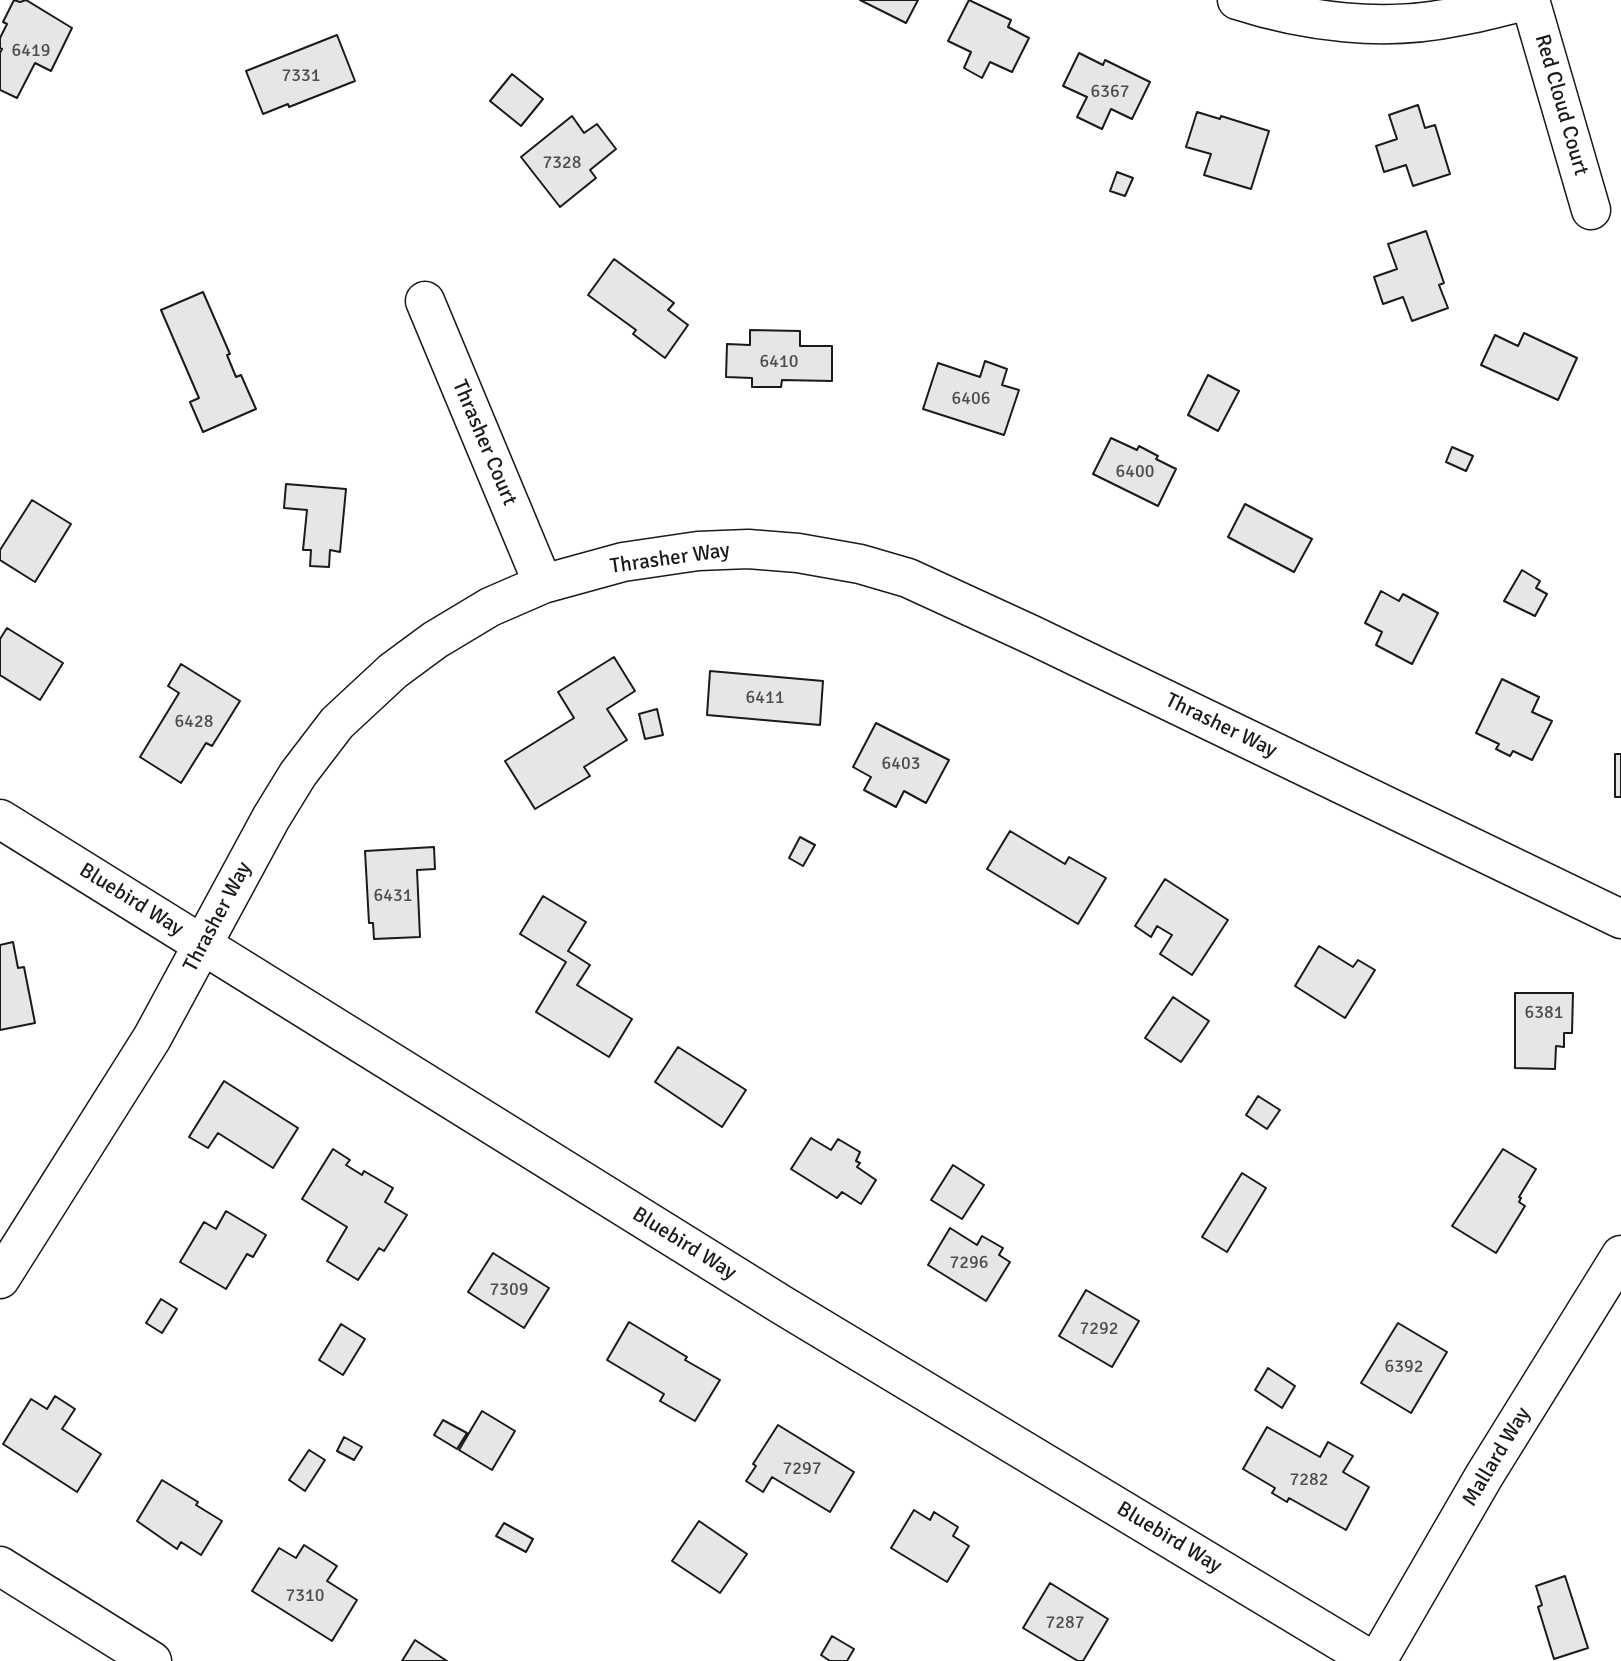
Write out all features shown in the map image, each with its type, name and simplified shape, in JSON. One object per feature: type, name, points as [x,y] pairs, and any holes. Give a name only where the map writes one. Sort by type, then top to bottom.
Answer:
[{"type":"street","points":[[1237,0],[1266,9],[1327,20],[1390,23],[1453,18],[1529,0]]},
{"type":"street","name":"Red Cloud Court","points":[[1529,0],[1591,210]]},
{"type":"street","name":"Thrasher Court","points":[[425,301],[543,584]]},
{"type":"street","name":"Thrasher Way","points":[[0,1279],[152,1038],[271,818],[298,774],[337,723],[393,671],[435,640],[490,607],[543,584],[623,562],[698,551],[748,549],[798,553],[848,562],[908,578],[1621,919]]},
{"type":"street","name":"Bluebird Way","points":[[0,819],[782,1305],[1375,1661]]},
{"type":"street","name":"Mallard Way","points":[[1375,1661],[1484,1476],[1621,1255]]},
{"type":"street","points":[[0,1566],[152,1661]]},
{"type":"building","points":[[14,0],[26,0],[72,28],[51,71],[35,63],[17,98],[0,90],[0,38],[7,24],[3,22]]},
{"type":"building","points":[[860,0],[918,0],[906,23]]},
{"type":"building","points":[[969,0],[1011,20],[1008,27],[1029,38],[1012,72],[990,62],[982,78],[964,68],[971,52],[948,41]]},
{"type":"building","points":[[337,35],[355,81],[289,107],[288,104],[263,114],[246,71]]},
{"type":"building","points":[[1079,53],[1103,65],[1105,60],[1150,82],[1132,119],[1111,109],[1102,129],[1077,117],[1087,97],[1063,86]]},
{"type":"building","points":[[512,74],[543,99],[521,126],[490,101]]},
{"type":"building","points":[[1418,105],[1425,128],[1435,125],[1450,174],[1413,186],[1406,165],[1384,172],[1376,146],[1397,139],[1389,115]]},
{"type":"building","points":[[1197,112],[1220,119],[1221,116],[1269,131],[1251,189],[1204,175],[1211,154],[1186,147]]},
{"type":"building","points":[[572,116],[584,133],[597,124],[616,149],[590,170],[596,178],[560,207],[521,157]]},
{"type":"building","points":[[1117,172],[1133,178],[1125,196],[1110,191]]},
{"type":"building","points":[[1426,231],[1444,283],[1439,285],[1448,308],[1412,321],[1403,297],[1383,304],[1374,277],[1397,269],[1388,244]]},
{"type":"building","points":[[614,259],[674,303],[668,310],[688,325],[665,358],[633,334],[636,330],[588,295]]},
{"type":"building","points":[[203,292],[230,354],[227,355],[236,377],[241,375],[256,409],[203,432],[190,402],[199,398],[161,310]]},
{"type":"building","points":[[750,330],[800,331],[800,346],[832,346],[832,381],[782,380],[781,387],[752,387],[752,378],[726,377],[727,344],[750,345]]},
{"type":"building","points":[[1524,333],[1577,358],[1558,400],[1481,365],[1495,335],[1518,346]]},
{"type":"building","points":[[985,361],[1007,369],[1002,385],[1019,390],[1004,435],[923,409],[938,363],[980,377]]},
{"type":"building","points":[[1208,375],[1239,391],[1218,431],[1188,415]]},
{"type":"building","points":[[1111,438],[1137,450],[1139,446],[1176,469],[1158,506],[1093,474]]},
{"type":"building","points":[[1452,447],[1473,456],[1466,471],[1446,462]]},
{"type":"building","points":[[286,484],[346,489],[340,552],[330,550],[329,567],[310,566],[311,550],[303,550],[307,510],[284,508]]},
{"type":"building","points":[[32,500],[71,524],[35,582],[0,560],[0,550]]},
{"type":"building","points":[[1245,504],[1312,539],[1294,572],[1228,537]]},
{"type":"building","points":[[1522,570],[1540,581],[1536,588],[1547,594],[1535,616],[1504,601]]},
{"type":"building","points":[[1381,591],[1399,601],[1403,594],[1438,613],[1412,664],[1376,645],[1382,632],[1365,623]]},
{"type":"building","points":[[7,628],[63,663],[40,700],[0,675],[0,639]]},
{"type":"building","points":[[614,657],[635,691],[607,709],[627,740],[584,767],[590,776],[535,809],[505,761],[574,718],[558,692]]},
{"type":"building","points":[[181,664],[240,701],[212,746],[206,743],[181,783],[140,757],[179,693],[168,686]]},
{"type":"building","points":[[710,671],[823,681],[820,725],[707,715]]},
{"type":"building","points":[[1502,679],[1539,697],[1532,712],[1552,721],[1532,760],[1513,751],[1510,756],[1496,749],[1499,744],[1476,733]]},
{"type":"building","points":[[657,709],[663,735],[645,739],[639,714]]},
{"type":"building","points":[[876,723],[949,760],[926,803],[904,791],[896,807],[864,790],[871,777],[853,767]]},
{"type":"building","points":[[1615,754],[1621,754],[1621,797],[1615,797]]},
{"type":"building","points":[[1010,831],[1065,864],[1069,857],[1106,878],[1078,924],[987,869]]},
{"type":"building","points":[[800,837],[815,845],[803,866],[789,858]]},
{"type":"building","points":[[434,847],[435,869],[417,870],[420,937],[374,939],[373,923],[369,923],[365,851]]},
{"type":"building","points":[[1165,879],[1228,920],[1192,975],[1160,954],[1172,935],[1157,926],[1151,937],[1135,926]]},
{"type":"building","points":[[543,896],[586,922],[568,951],[590,965],[577,985],[632,1019],[609,1057],[536,1012],[566,962],[520,934]]},
{"type":"building","points":[[13,942],[18,968],[24,967],[35,1023],[0,1030],[0,945]]},
{"type":"building","points":[[1319,946],[1353,967],[1358,960],[1375,970],[1345,1018],[1295,986]]},
{"type":"building","points":[[1515,993],[1573,993],[1572,1033],[1564,1033],[1564,1047],[1556,1046],[1555,1069],[1515,1068]]},
{"type":"building","points":[[1173,997],[1209,1021],[1181,1062],[1145,1038]]},
{"type":"building","points":[[678,1047],[746,1090],[722,1127],[655,1082]]},
{"type":"building","points":[[224,1081],[298,1128],[273,1168],[218,1133],[208,1148],[189,1137]]},
{"type":"building","points":[[1258,1096],[1280,1110],[1267,1129],[1246,1115]]},
{"type":"building","points":[[811,1138],[831,1150],[838,1139],[860,1152],[856,1161],[860,1163],[857,1167],[876,1180],[861,1204],[842,1192],[837,1198],[791,1169]]},
{"type":"building","points":[[333,1149],[350,1160],[346,1165],[362,1175],[364,1171],[393,1188],[385,1202],[407,1215],[384,1251],[379,1248],[358,1280],[327,1261],[347,1227],[302,1199]]},
{"type":"building","points":[[1503,1149],[1536,1169],[1519,1197],[1519,1202],[1525,1206],[1496,1253],[1452,1226]]},
{"type":"building","points":[[953,1165],[984,1185],[962,1219],[931,1200]]},
{"type":"building","points":[[1242,1173],[1266,1188],[1227,1252],[1202,1237]]},
{"type":"building","points":[[226,1211],[266,1235],[253,1257],[247,1254],[226,1289],[180,1262],[204,1222],[216,1229]]},
{"type":"building","points":[[950,1228],[977,1245],[982,1236],[1003,1248],[999,1255],[1010,1262],[986,1301],[928,1265]]},
{"type":"building","points":[[493,1253],[549,1288],[524,1328],[468,1292]]},
{"type":"building","points":[[1086,1290],[1139,1321],[1112,1367],[1059,1336]]},
{"type":"building","points":[[161,1299],[177,1309],[162,1333],[146,1323]]},
{"type":"building","points":[[629,1322],[720,1380],[695,1421],[660,1401],[664,1394],[607,1360]]},
{"type":"building","points":[[1398,1323],[1447,1352],[1411,1413],[1361,1383]]},
{"type":"building","points":[[341,1324],[365,1339],[343,1375],[319,1360]]},
{"type":"building","points":[[1268,1368],[1295,1386],[1282,1408],[1255,1390]]},
{"type":"building","points":[[55,1396],[75,1409],[62,1429],[101,1454],[77,1492],[3,1444],[31,1399],[47,1409]]},
{"type":"building","points":[[482,1411],[515,1431],[492,1470],[459,1450]]},
{"type":"building","points":[[443,1420],[467,1433],[457,1449],[434,1435]]},
{"type":"building","points":[[778,1425],[854,1472],[830,1512],[772,1477],[763,1492],[746,1481],[756,1466],[753,1464]]},
{"type":"building","points":[[1267,1427],[1320,1457],[1328,1442],[1353,1456],[1343,1472],[1369,1487],[1346,1530],[1289,1498],[1287,1502],[1272,1493],[1275,1488],[1243,1469]]},
{"type":"building","points":[[344,1437],[362,1447],[354,1460],[337,1451]]},
{"type":"building","points":[[309,1450],[325,1460],[305,1491],[289,1480]]},
{"type":"building","points":[[162,1480],[198,1502],[196,1505],[222,1521],[201,1555],[181,1542],[177,1549],[137,1521]]},
{"type":"building","points":[[914,1510],[930,1520],[934,1512],[958,1527],[953,1536],[969,1546],[947,1582],[891,1548]]},
{"type":"building","points":[[699,1521],[747,1554],[720,1593],[672,1561]]},
{"type":"building","points":[[504,1523],[533,1539],[526,1552],[496,1536]]},
{"type":"building","points":[[304,1545],[337,1566],[327,1581],[357,1600],[332,1641],[252,1591],[279,1548],[296,1558]]},
{"type":"building","points":[[1565,1576],[1588,1648],[1554,1659],[1538,1607],[1542,1605],[1536,1586]]},
{"type":"building","points":[[1050,1583],[1108,1619],[1083,1661],[1078,1661],[1023,1628]]},
{"type":"building","points":[[832,1636],[854,1649],[847,1661],[830,1661],[821,1655]]},
{"type":"building","points":[[415,1640],[447,1661],[402,1661]]}]
